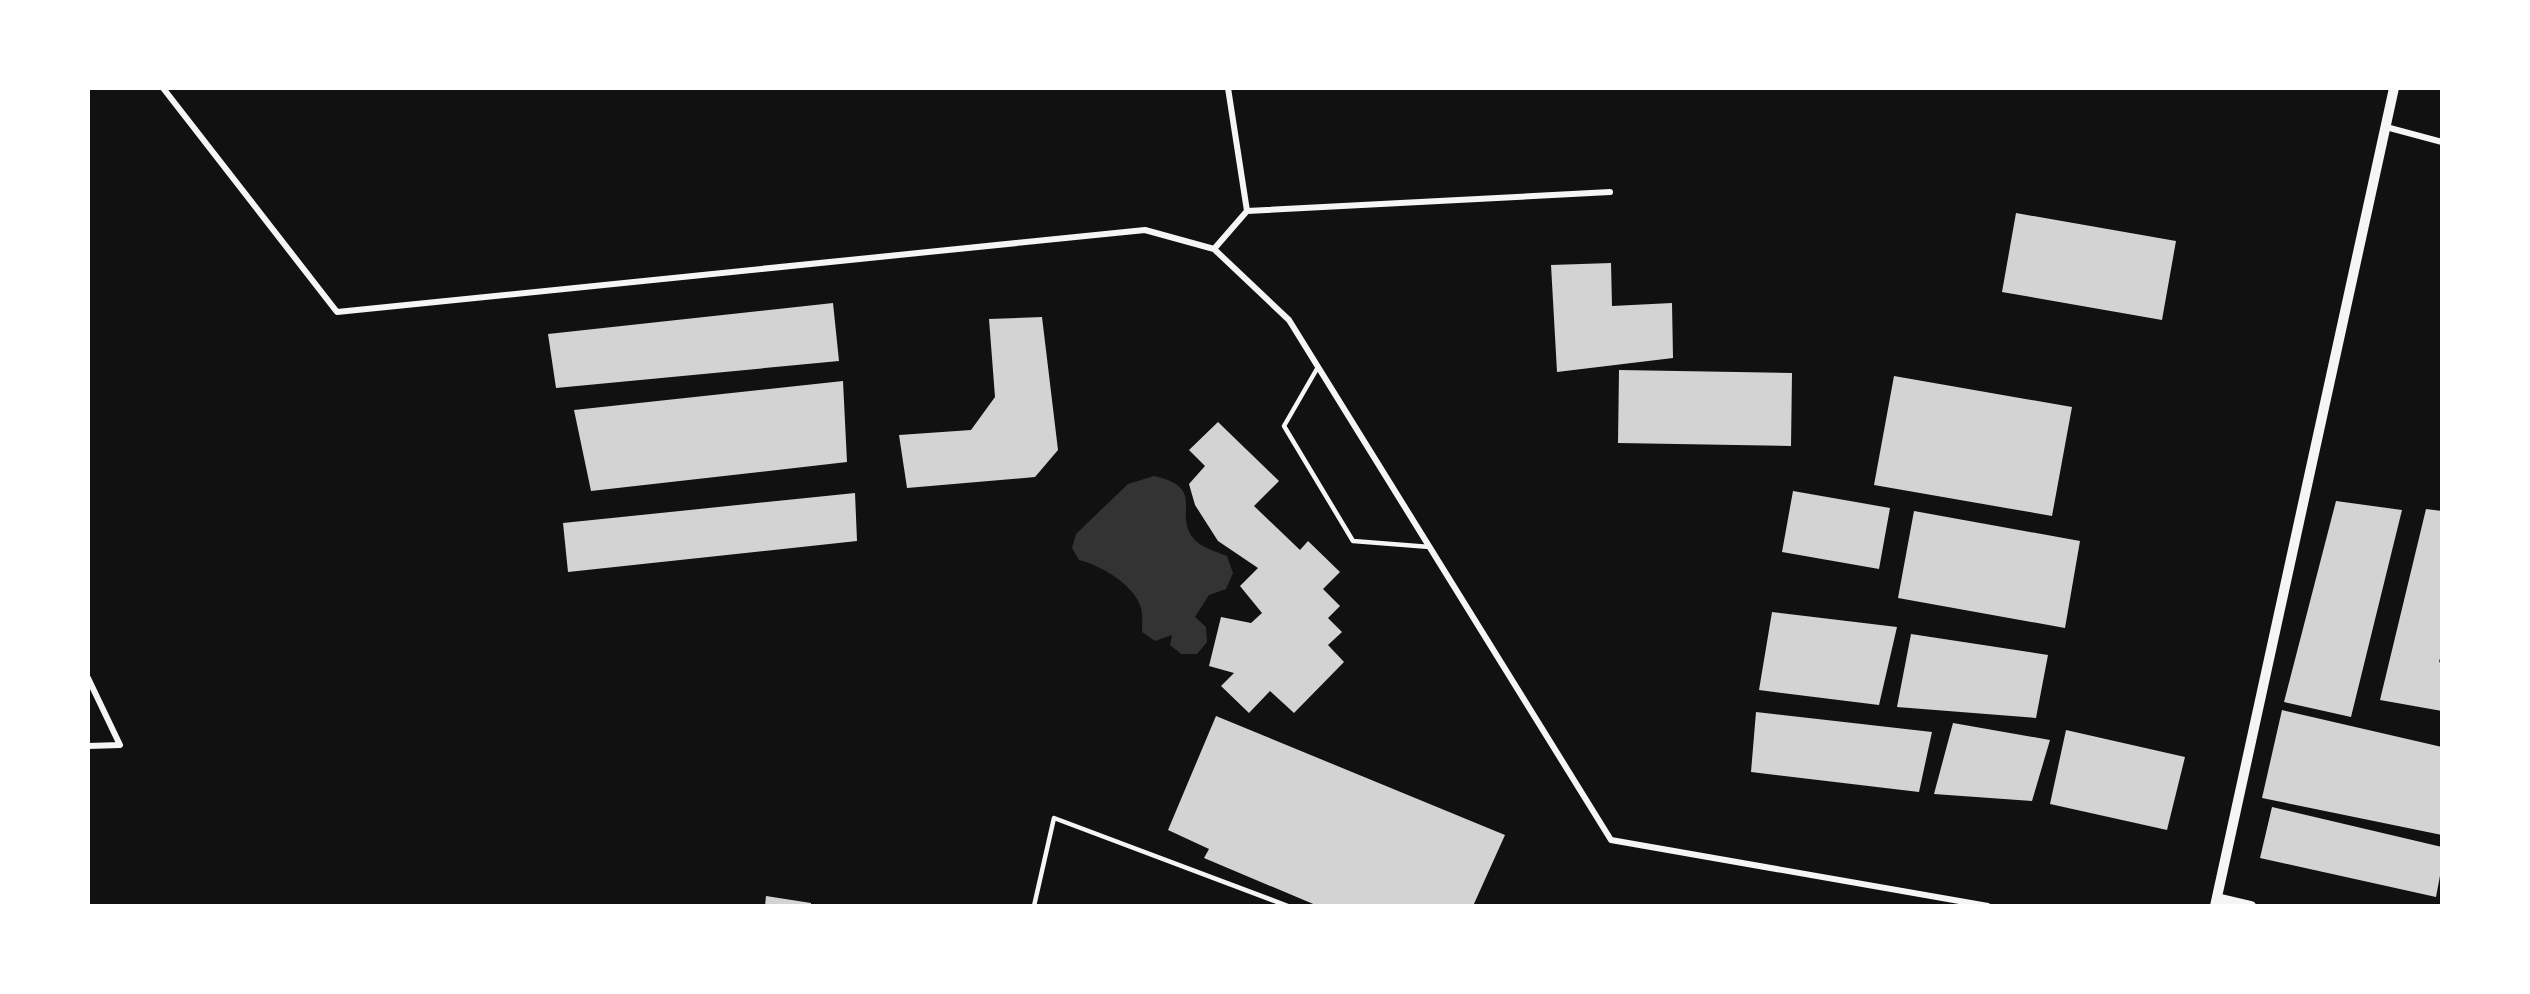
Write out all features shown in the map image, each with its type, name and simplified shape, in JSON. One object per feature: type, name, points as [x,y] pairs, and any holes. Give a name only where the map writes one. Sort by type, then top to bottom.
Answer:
[{"type":"street","points":[[163,88],[337,312],[1145,230],[1214,249],[1289,320],[1611,840],[1988,906]]},
{"type":"street","points":[[1228,88],[1246,211]]},
{"type":"street","points":[[2251,906],[2216,902],[2394,88]]},
{"type":"street","points":[[2386,127],[2442,142]]},
{"type":"street","points":[[1214,249],[1246,211],[1610,192]]},
{"type":"street","points":[[88,678],[120,745],[88,746]]},
{"type":"lane","points":[[1318,367],[1284,426],[1353,541],[1430,547]]},
{"type":"lane","points":[[1034,906],[1054,818],[1288,906]]},
{"type":"shaded area","points":[[1154,476],[1180,487],[1185,495],[1188,530],[1204,547],[1227,556],[1233,573],[1226,589],[1209,595],[1195,617],[1206,627],[1207,642],[1197,654],[1181,654],[1170,645],[1172,635],[1155,641],[1142,632],[1141,608],[1132,592],[1116,577],[1097,566],[1079,560],[1072,548],[1076,534],[1128,484]]},
{"type":"building","points":[[2016,213],[2176,241],[2162,320],[2002,292]]},
{"type":"building","points":[[1611,263],[1612,306],[1672,303],[1673,358],[1557,372],[1551,265]]},
{"type":"building","points":[[833,303],[839,361],[556,388],[548,334]]},
{"type":"building","points":[[1042,317],[1058,450],[1035,477],[907,488],[899,435],[971,430],[995,397],[989,319]]},
{"type":"building","points":[[1619,370],[1792,373],[1791,446],[1618,443]]},
{"type":"building","points":[[1894,376],[2072,407],[2052,516],[1874,485]]},
{"type":"building","points":[[843,381],[847,462],[591,491],[574,410]]},
{"type":"building","points":[[1218,422],[1279,481],[1254,506],[1300,550],[1308,541],[1340,572],[1323,589],[1340,606],[1328,618],[1342,632],[1328,645],[1344,662],[1294,713],[1270,691],[1249,713],[1221,686],[1234,673],[1209,666],[1221,617],[1251,623],[1262,613],[1240,586],[1258,568],[1218,541],[1195,505],[1189,484],[1205,466],[1189,450]]},
{"type":"building","points":[[1793,491],[1890,508],[1879,569],[1782,552]]},
{"type":"building","points":[[855,493],[857,541],[568,572],[563,523]]},
{"type":"building","points":[[2336,501],[2402,510],[2351,717],[2284,702]]},
{"type":"building","points":[[2426,509],[2442,511],[2442,651],[2439,662],[2442,663],[2442,711],[2380,700]]},
{"type":"building","points":[[1914,511],[2080,541],[2065,628],[1898,598]]},
{"type":"building","points":[[1772,612],[1897,627],[1879,705],[1759,690]]},
{"type":"building","points":[[1911,634],[2048,655],[2036,718],[1897,707]]},
{"type":"building","points":[[2282,710],[2442,747],[2442,835],[2262,798]]},
{"type":"building","points":[[1756,712],[1932,732],[1919,792],[1751,772]]},
{"type":"building","points":[[1216,716],[1505,835],[1473,906],[1318,906],[1204,858],[1209,849],[1168,830]]},
{"type":"building","points":[[1953,723],[2050,740],[2032,801],[1934,794]]},
{"type":"building","points":[[2066,730],[2185,757],[2167,830],[2050,804]]},
{"type":"building","points":[[2272,807],[2442,847],[2442,865],[2436,897],[2260,858]]},
{"type":"building","points":[[766,896],[811,903],[811,906],[765,906]]}]
